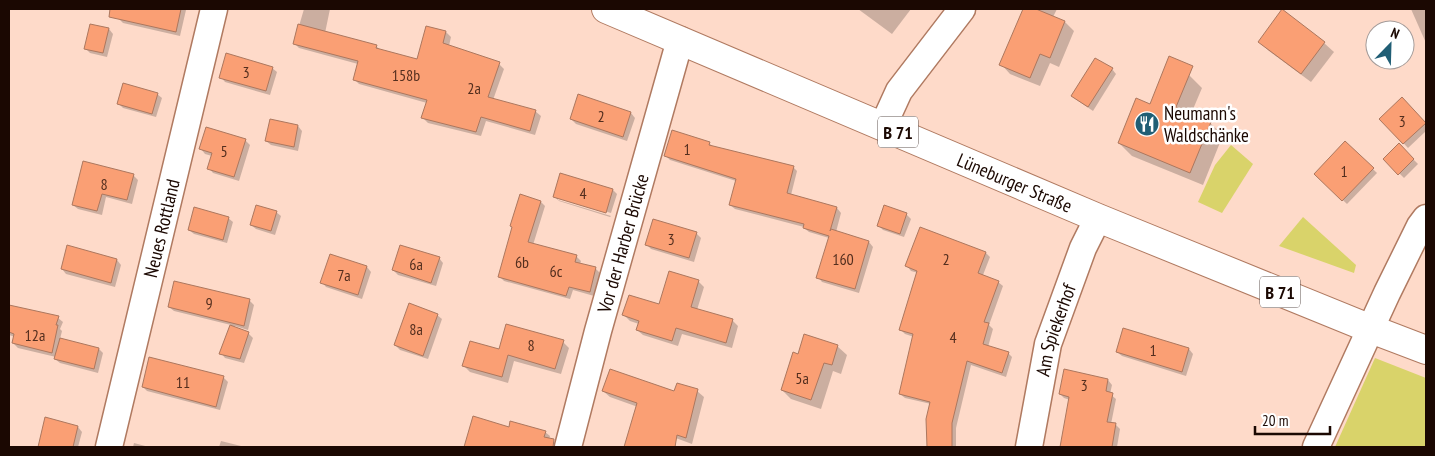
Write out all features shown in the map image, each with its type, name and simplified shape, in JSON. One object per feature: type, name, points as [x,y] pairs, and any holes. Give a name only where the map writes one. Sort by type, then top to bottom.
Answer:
[{"type":"main road","name":"Lüneburger Straße","points":[[606,9],[1098,218],[1426,350]]},
{"type":"street","name":"Neues Rottland","points":[[109,447],[214,9]]},
{"type":"street","points":[[883,126],[899,91],[962,9]]},
{"type":"street","name":"Vor der Harber Brücke","points":[[568,447],[598,330],[680,40]]},
{"type":"street","name":"Am Spiekerhof","points":[[1029,447],[1048,344],[1083,248],[1098,218]]},
{"type":"street","points":[[1316,447],[1411,243],[1426,218]]},
{"type":"shaded area","points":[[1231,145],[1253,164],[1222,213],[1198,202],[1215,165]]},
{"type":"shaded area","points":[[1303,217],[1356,265],[1354,273],[1279,246]]},
{"type":"shaded area","points":[[1375,358],[1426,378],[1426,447],[1335,447]]},
{"type":"building","points":[[110,9],[181,9],[176,32],[109,17]]},
{"type":"building","points":[[1023,9],[1036,9],[1065,21],[1050,58],[1040,54],[1030,78],[999,65]]},
{"type":"building","points":[[1282,9],[1325,42],[1301,74],[1258,42]]},
{"type":"building","points":[[90,24],[109,28],[103,53],[84,49]]},
{"type":"building","points":[[298,24],[377,45],[376,48],[417,59],[426,26],[446,31],[443,43],[500,62],[488,97],[536,110],[530,131],[481,117],[476,132],[421,118],[427,100],[353,80],[358,61],[293,44]]},
{"type":"building","points":[[226,53],[273,67],[266,91],[219,78]]},
{"type":"building","points":[[1169,56],[1193,66],[1176,107],[1211,122],[1190,173],[1118,143],[1136,98],[1150,104]]},
{"type":"building","points":[[1095,58],[1113,68],[1088,107],[1071,96]]},
{"type":"building","points":[[123,83],[158,93],[152,114],[117,104]]},
{"type":"building","points":[[578,94],[631,112],[623,137],[570,119]]},
{"type":"building","points":[[1402,97],[1426,123],[1403,144],[1379,119]]},
{"type":"building","points":[[270,119],[298,125],[294,147],[265,141]]},
{"type":"building","points":[[206,127],[246,139],[234,177],[207,169],[212,153],[199,149]]},
{"type":"building","points":[[672,130],[710,142],[709,145],[794,166],[787,193],[837,207],[830,231],[831,229],[869,241],[855,289],[816,278],[829,236],[803,228],[804,224],[729,205],[736,179],[664,156]]},
{"type":"building","points":[[1345,141],[1374,168],[1342,201],[1314,174]]},
{"type":"building","points":[[1399,143],[1414,159],[1398,175],[1383,159]]},
{"type":"building","points":[[83,161],[134,174],[127,200],[102,194],[97,211],[72,205]]},
{"type":"building","points":[[560,173],[613,189],[606,213],[553,197]]},
{"type":"building","points":[[520,194],[541,201],[528,242],[577,255],[575,262],[596,267],[590,292],[569,287],[566,296],[498,277]]},
{"type":"building","points":[[256,205],[277,211],[271,231],[250,225]]},
{"type":"building","points":[[884,205],[907,213],[900,234],[877,226]]},
{"type":"building","points":[[194,207],[229,217],[223,240],[188,230]]},
{"type":"building","points":[[653,219],[697,232],[689,258],[645,245]]},
{"type":"building","points":[[920,227],[986,252],[978,273],[999,281],[984,322],[989,323],[983,344],[1009,352],[1002,373],[967,361],[952,423],[952,447],[927,447],[926,419],[930,402],[899,394],[913,334],[899,330],[917,271],[905,266]]},
{"type":"building","points":[[67,245],[117,259],[111,283],[61,269]]},
{"type":"building","points":[[400,245],[440,257],[431,283],[392,270]]},
{"type":"building","points":[[330,254],[367,266],[358,295],[320,283]]},
{"type":"building","points":[[669,271],[699,280],[691,307],[733,319],[726,343],[676,328],[672,341],[636,330],[639,321],[622,315],[629,295],[659,304]]},
{"type":"building","points":[[174,281],[250,299],[244,326],[168,307]]},
{"type":"building","points":[[409,303],[438,314],[423,356],[394,345]]},
{"type":"building","points":[[9,305],[59,316],[52,353],[12,343],[14,334],[9,332]]},
{"type":"building","points":[[506,324],[564,340],[555,369],[508,355],[502,377],[462,366],[470,341],[499,349]]},
{"type":"building","points":[[230,325],[249,332],[240,359],[219,354]]},
{"type":"building","points":[[1123,328],[1189,348],[1182,372],[1116,352]]},
{"type":"building","points":[[804,334],[838,345],[832,365],[824,363],[811,400],[781,390],[793,352],[798,354]]},
{"type":"building","points":[[60,338],[99,348],[94,369],[54,359]]},
{"type":"building","points":[[149,357],[224,376],[216,407],[142,387]]},
{"type":"building","points":[[610,369],[674,391],[677,383],[698,389],[686,438],[677,435],[675,447],[624,447],[637,403],[602,391]]},
{"type":"building","points":[[1064,369],[1108,379],[1106,391],[1113,393],[1107,422],[1116,423],[1112,447],[1060,447],[1069,397],[1059,394]]},
{"type":"building","points":[[473,416],[509,427],[510,421],[546,431],[544,437],[554,439],[553,447],[464,447]]},
{"type":"building","points":[[45,417],[78,426],[73,447],[38,447]]},
{"type":"place","name":"Neumann's Waldschänke","points":[[1147,124]]}]
